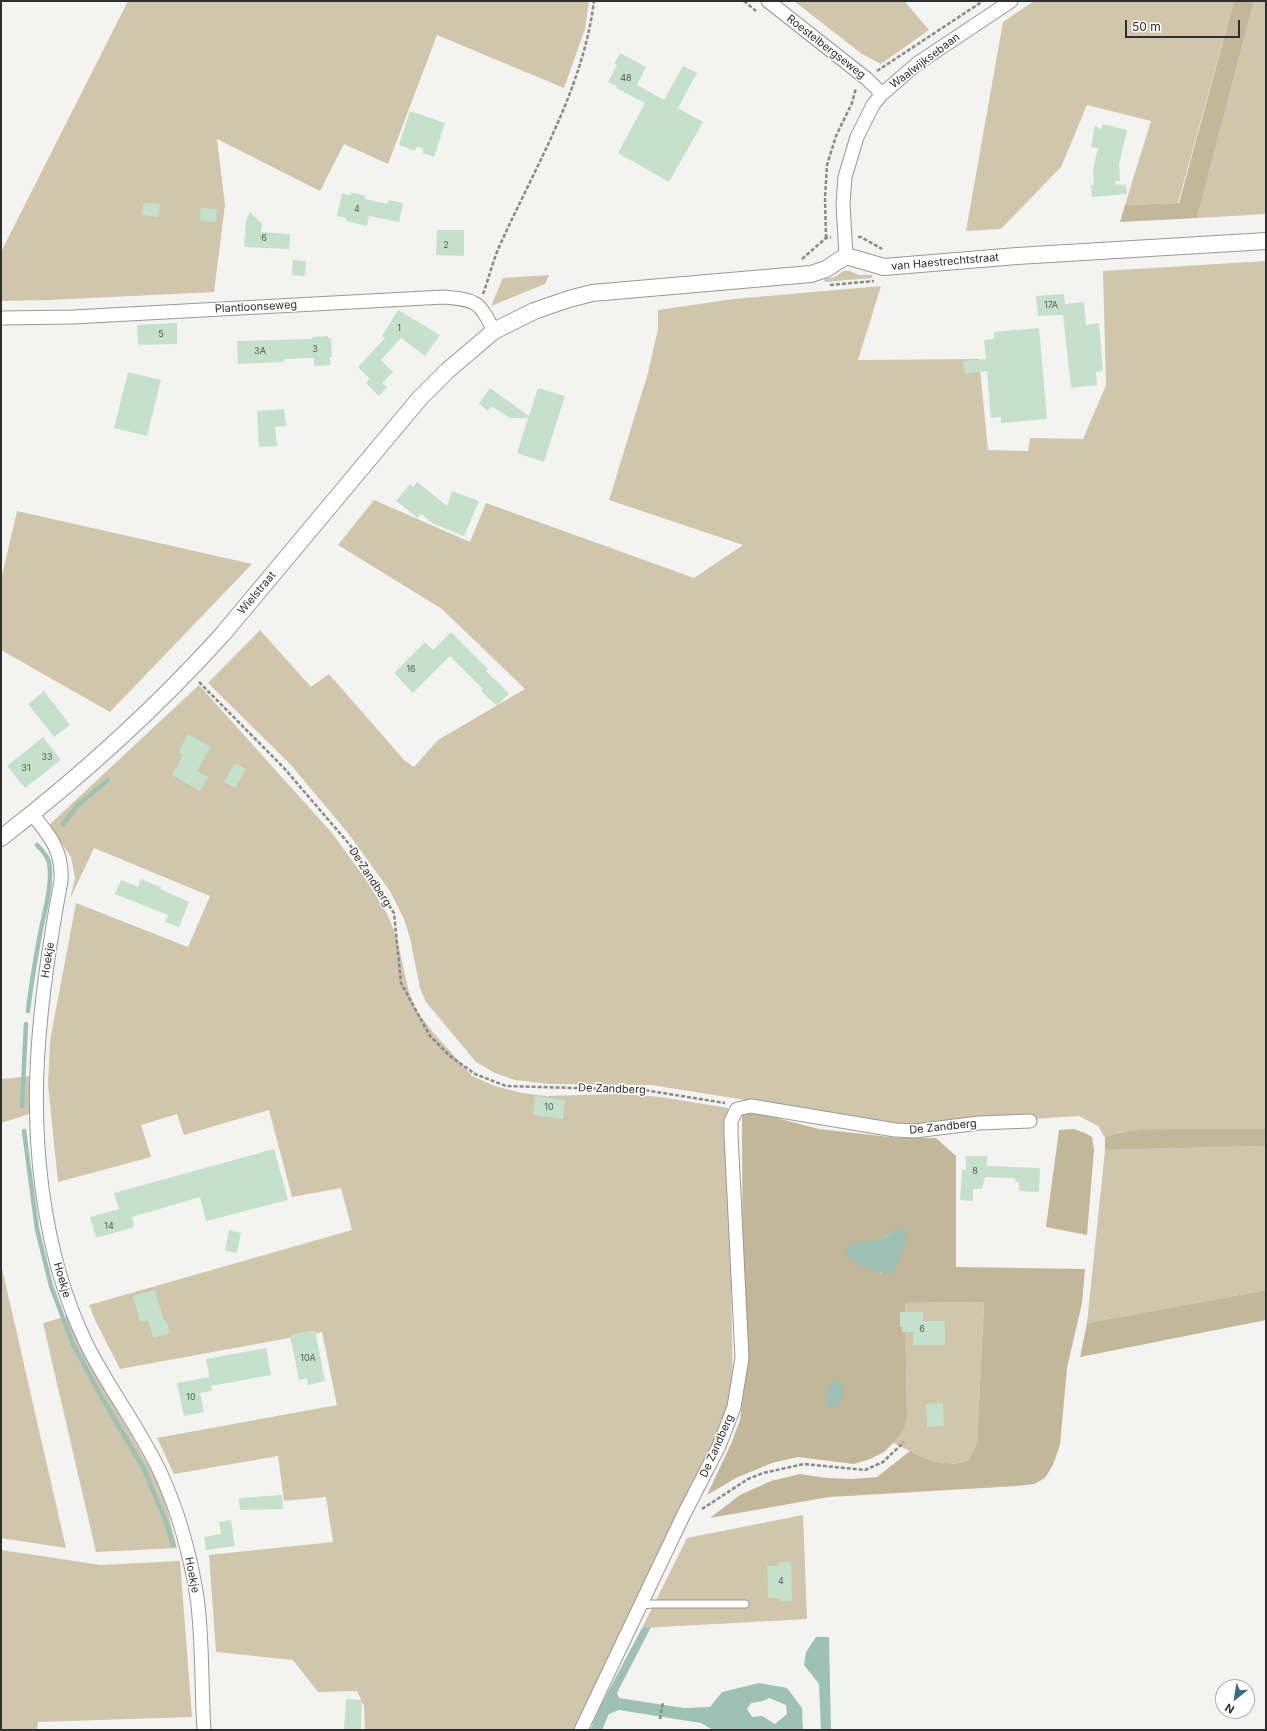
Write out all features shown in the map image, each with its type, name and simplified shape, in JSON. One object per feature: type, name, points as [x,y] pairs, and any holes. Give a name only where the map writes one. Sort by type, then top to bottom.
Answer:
[{"type":"street","name":"Roestelbergseweg","points":[[768,1],[866,79],[882,94]]},
{"type":"street","name":"Waalwijksebaan","points":[[846,256],[843,204],[845,177],[857,137],[874,105],[882,94],[918,63],[1010,1]]},
{"type":"street","name":"van Haestrechtstraat","points":[[846,256],[884,267],[1017,256],[1266,241]]},
{"type":"street","points":[[479,306],[494,331],[534,311],[592,293],[811,274],[826,269],[846,256]]},
{"type":"street","name":"Plantloonseweg","points":[[1,318],[73,317],[444,297],[463,299],[479,306]]},
{"type":"street","name":"Wielstraat","points":[[1,838],[32,814],[117,740],[190,671],[222,635],[420,398],[447,370],[494,331]]},
{"type":"street","name":"Hoekje","points":[[32,814],[43,826],[60,854],[62,867],[41,1006],[36,1067],[35,1112],[44,1205],[58,1271],[70,1308],[87,1344],[133,1421],[160,1473],[172,1500],[186,1542],[197,1599],[204,1730]]},
{"type":"street","name":"De Zandberg","points":[[581,1730],[683,1516],[719,1446],[734,1407],[742,1358],[731,1134],[731,1122],[737,1109],[751,1106],[895,1130],[928,1130],[979,1123],[1030,1121]]},
{"type":"lane","points":[[641,1605],[745,1604]]},
{"type":"path","points":[[479,306],[500,246],[537,169],[575,82],[587,41],[594,1]]},
{"type":"path","name":"Waalwijksebaan","points":[[866,79],[983,1]]},
{"type":"path","points":[[808,255],[826,238]]},
{"type":"path","name":"van Haestrechtstraat","points":[[827,285],[878,281]]},
{"type":"path","name":"De Zandberg","points":[[199,681],[284,768],[350,845],[394,913],[400,983],[430,1036],[450,1056],[475,1074],[506,1086],[644,1090],[732,1104],[737,1109]]},
{"type":"path","points":[[683,1516],[706,1508],[748,1479],[763,1473],[804,1464],[865,1470],[883,1462],[904,1442]]},
{"type":"path","points":[[660,1719],[663,1702]]},
{"type":"shaded area","points":[[128,1],[589,1],[585,29],[564,88],[437,35],[388,164],[344,144],[320,191],[217,139],[225,205],[214,292],[1,301],[1,252]]},
{"type":"shaded area","points":[[794,1],[908,1],[906,3],[929,30],[881,64],[862,54]]},
{"type":"shaded area","points":[[1034,1],[1234,1],[1178,203],[1125,205],[1151,121],[1087,105],[1061,167],[1001,229],[966,231],[1003,22]]},
{"type":"shaded area","points":[[1234,1],[1254,1],[1197,218],[1120,222],[1125,205],[1179,203]]},
{"type":"shaded area","points":[[1254,1],[1266,1],[1266,214],[1197,218]]},
{"type":"shaded area","points":[[1266,261],[1266,1129],[1138,1130],[1120,1132],[1105,1138],[1098,1126],[1079,1116],[913,1127],[652,1085],[549,1084],[515,1080],[495,1073],[476,1062],[426,1002],[420,988],[410,938],[404,919],[390,891],[348,833],[290,764],[208,683],[260,630],[311,687],[329,674],[404,760],[414,767],[438,740],[525,689],[442,609],[338,545],[374,500],[470,542],[486,503],[694,578],[743,545],[609,500],[648,373],[658,329],[658,310],[734,299],[881,286],[858,360],[979,359],[988,450],[1028,451],[1030,438],[1083,439],[1106,385],[1103,271]]},
{"type":"shaded area","points":[[843,271],[850,271],[859,275],[872,275],[872,278],[825,282],[824,279],[835,277]]},
{"type":"shaded area","points":[[549,275],[545,284],[491,306],[503,278]]},
{"type":"shaded area","points":[[17,511],[252,564],[110,712],[1,650],[1,580]]},
{"type":"shaded area","points":[[199,685],[332,833],[367,881],[387,914],[396,935],[409,992],[416,1010],[432,1031],[472,1076],[495,1086],[522,1093],[546,1096],[618,1094],[661,1097],[728,1108],[733,1389],[728,1417],[580,1730],[365,1730],[364,1706],[357,1691],[318,1692],[293,1660],[216,1652],[209,1555],[333,1542],[326,1497],[284,1501],[278,1456],[174,1474],[157,1438],[337,1405],[322,1332],[120,1369],[89,1305],[352,1230],[341,1188],[292,1197],[269,1110],[184,1135],[177,1114],[141,1125],[151,1157],[58,1182],[48,1085],[50,1041],[76,903],[188,947],[210,896],[94,848],[70,899],[75,878],[71,857],[49,825]]},
{"type":"shaded area","points":[[32,1076],[32,1113],[1,1123],[1,1079]]},
{"type":"shaded area","points":[[742,1109],[819,1129],[899,1138],[936,1138],[956,1156],[956,1267],[1085,1269],[1082,1303],[1067,1368],[1060,1445],[1053,1465],[1045,1478],[1034,1484],[829,1497],[710,1518],[740,1495],[771,1481],[800,1474],[827,1478],[852,1479],[877,1477],[910,1451],[931,1461],[954,1464],[969,1460],[977,1445],[984,1302],[905,1303],[907,1415],[904,1428],[897,1439],[884,1452],[870,1459],[854,1464],[798,1457],[772,1463],[736,1478],[707,1495],[731,1444],[740,1420],[743,1394]],"holes":[[[897,1229],[881,1274],[867,1242],[883,1238]]]},
{"type":"shaded area","points":[[1074,1129],[1092,1137],[1094,1150],[1087,1235],[1046,1227],[1059,1130]]},
{"type":"shaded area","points":[[1266,1129],[1266,1146],[1105,1150],[1105,1138],[1112,1135],[1137,1130]]},
{"type":"shaded area","points":[[1266,1146],[1266,1290],[1087,1323],[1105,1150]]},
{"type":"shaded area","points":[[897,1229],[904,1229],[906,1240],[898,1264],[892,1273],[867,1268],[845,1254],[847,1245],[883,1238]]},
{"type":"shaded area","points":[[1,1264],[66,1548],[1,1538]]},
{"type":"shaded area","points":[[1266,1290],[1266,1320],[1080,1357],[1087,1323]]},
{"type":"shaded area","points":[[984,1302],[977,1446],[969,1460],[954,1464],[931,1461],[893,1443],[897,1439],[907,1415],[905,1303]]},
{"type":"shaded area","points":[[68,1316],[93,1371],[155,1477],[165,1501],[177,1548],[96,1552],[43,1323]]},
{"type":"shaded area","points":[[831,1382],[841,1382],[843,1398],[836,1406],[830,1406],[827,1404],[825,1395]]},
{"type":"shaded area","points":[[803,1515],[807,1619],[642,1628],[687,1538]]},
{"type":"shaded area","points":[[1,1550],[101,1565],[180,1561],[192,1717],[38,1722],[37,1730],[1,1730]]},
{"type":"shaded area","points":[[651,1627],[617,1693],[619,1698],[684,1708],[710,1707],[722,1692],[759,1683],[787,1688],[802,1708],[803,1730],[713,1730],[701,1723],[619,1710],[609,1714],[602,1730],[590,1730],[601,1705],[642,1628]],"holes":[[[769,1698],[786,1705],[787,1714],[775,1724],[762,1716],[752,1717],[747,1709],[751,1703],[763,1701]]]},
{"type":"shaded area","points":[[816,1637],[829,1637],[831,1730],[821,1730],[819,1684],[804,1665],[806,1652]]},
{"type":"building","points":[[620,53],[646,67],[637,85],[664,100],[683,66],[697,73],[678,108],[703,122],[669,182],[618,153],[645,103],[616,88],[617,86],[608,82],[617,65],[614,64]]},
{"type":"building","points":[[410,111],[445,123],[434,157],[423,153],[423,148],[416,147],[415,151],[399,145]]},
{"type":"building","points":[[1103,124],[1127,130],[1119,164],[1120,181],[1115,181],[1115,184],[1110,184],[1126,185],[1127,194],[1092,197],[1091,185],[1094,185],[1093,170],[1098,148],[1091,147],[1095,126],[1101,129]]},
{"type":"building","points":[[351,192],[366,196],[365,199],[387,204],[389,200],[403,203],[399,222],[369,216],[367,226],[346,221],[346,218],[337,216],[342,193],[350,196]]},
{"type":"building","points":[[143,203],[160,204],[158,217],[142,215]]},
{"type":"building","points":[[201,208],[217,209],[216,222],[200,221]]},
{"type":"building","points":[[250,212],[262,224],[261,232],[290,234],[289,249],[244,247],[246,221]]},
{"type":"building","points":[[437,230],[464,230],[464,256],[436,255]]},
{"type":"building","points":[[293,260],[306,261],[305,276],[292,275]]},
{"type":"building","points":[[1064,294],[1065,304],[1084,302],[1086,325],[1099,323],[1103,371],[1096,372],[1097,385],[1071,388],[1063,315],[1038,316],[1036,296]]},
{"type":"building","points":[[398,310],[440,335],[425,356],[401,338],[381,360],[393,372],[382,383],[387,387],[379,396],[366,383],[370,379],[358,367],[385,338],[382,336]]},
{"type":"building","points":[[177,323],[177,344],[138,345],[137,325]]},
{"type":"building","points":[[1039,328],[1047,419],[1001,423],[1001,417],[991,418],[987,371],[965,374],[963,361],[986,359],[984,340],[994,339],[994,332]]},
{"type":"building","points":[[328,336],[328,338],[331,338],[332,357],[330,357],[330,365],[314,366],[314,358],[284,359],[284,362],[238,364],[237,341],[312,339],[312,337]]},
{"type":"building","points":[[128,372],[161,380],[147,436],[114,428]]},
{"type":"building","points":[[490,388],[529,416],[538,388],[565,396],[544,462],[517,453],[528,418],[510,418],[491,406],[488,411],[479,404]]},
{"type":"building","points":[[284,409],[286,426],[275,427],[277,446],[259,447],[257,411]]},
{"type":"building","points":[[417,482],[447,506],[452,491],[479,501],[464,536],[434,524],[421,514],[418,518],[396,501],[410,484],[413,487]]},
{"type":"building","points":[[451,632],[488,669],[486,671],[509,693],[497,706],[481,691],[483,689],[450,656],[413,693],[394,673],[425,642],[433,650]]},
{"type":"building","points":[[44,691],[70,725],[54,737],[28,704]]},
{"type":"building","points":[[188,734],[211,747],[197,771],[208,777],[200,791],[172,775],[183,755],[178,753]]},
{"type":"building","points":[[43,737],[61,760],[25,788],[7,766]]},
{"type":"building","points":[[235,763],[246,769],[235,788],[224,782]]},
{"type":"building","points":[[141,879],[161,887],[160,889],[189,902],[179,927],[165,922],[168,915],[115,894],[121,880],[138,887]]},
{"type":"building","points":[[535,1096],[565,1100],[563,1119],[533,1115]]},
{"type":"building","points":[[274,1149],[288,1200],[206,1221],[200,1197],[132,1217],[134,1227],[96,1238],[90,1217],[119,1209],[114,1193]]},
{"type":"building","points":[[966,1156],[987,1156],[987,1166],[1040,1168],[1039,1192],[1019,1191],[1019,1182],[1015,1182],[1015,1178],[985,1177],[982,1189],[973,1189],[973,1201],[960,1200],[962,1170],[966,1170]]},
{"type":"building","points":[[229,1230],[241,1233],[237,1253],[225,1251]]},
{"type":"building","points":[[155,1290],[164,1321],[166,1320],[170,1333],[153,1338],[148,1320],[140,1322],[133,1296]]},
{"type":"building","points":[[900,1312],[923,1312],[923,1321],[945,1321],[945,1345],[913,1345],[913,1332],[902,1332],[902,1327],[900,1327]]},
{"type":"building","points":[[315,1330],[325,1381],[308,1385],[307,1378],[299,1380],[290,1335]]},
{"type":"building","points":[[266,1348],[271,1375],[211,1386],[212,1391],[200,1393],[204,1412],[184,1416],[177,1383],[209,1377],[211,1385],[206,1359]]},
{"type":"building","points":[[943,1403],[944,1426],[927,1427],[926,1404]]},
{"type":"building","points":[[282,1495],[283,1509],[240,1510],[239,1498]]},
{"type":"building","points":[[231,1520],[235,1546],[206,1550],[204,1537],[221,1534],[219,1522]]},
{"type":"building","points":[[779,1562],[791,1562],[792,1601],[780,1602],[780,1598],[768,1598],[767,1566],[779,1566]]},
{"type":"building","points":[[346,1699],[362,1700],[361,1730],[344,1730]]},
{"type":"waterway","points":[[63,824],[78,805],[108,780]]},
{"type":"waterway","points":[[28,1011],[50,878],[49,862],[37,845]]},
{"type":"waterway","points":[[22,1106],[26,1024]]},
{"type":"waterway","points":[[24,1131],[37,1229],[51,1286],[73,1344],[102,1398],[144,1469],[166,1522],[173,1545]]}]
